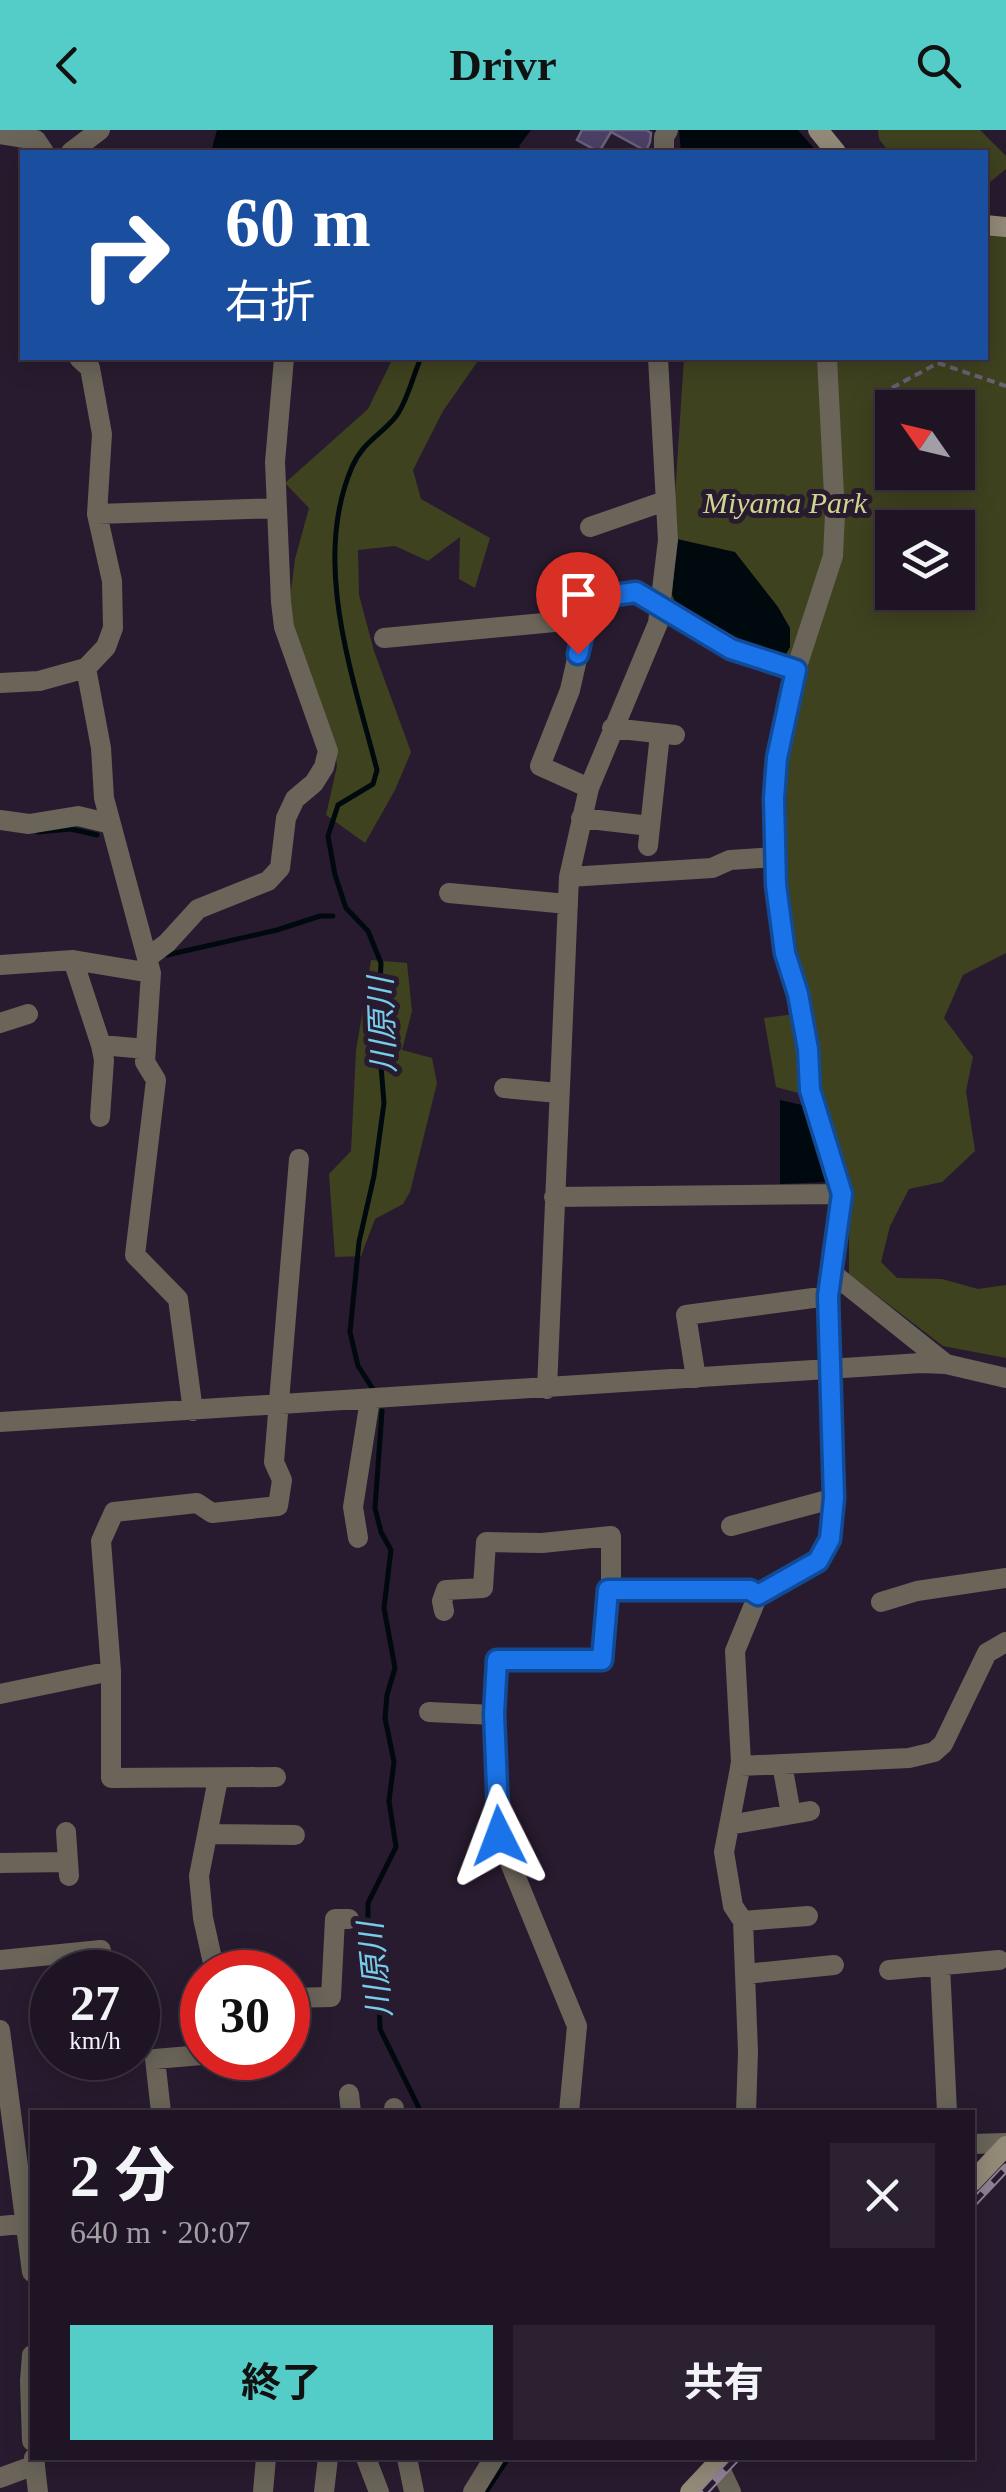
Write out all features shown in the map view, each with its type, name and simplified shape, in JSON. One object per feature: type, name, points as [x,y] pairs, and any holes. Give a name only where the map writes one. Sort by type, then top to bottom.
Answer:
[{"type":"street","points":[[74,150],[100,130]]},
{"type":"street","points":[[818,130],[834,150]]},
{"type":"street","points":[[0,134],[37,141]]},
{"type":"street","points":[[0,683],[39,680],[86,668],[106,646],[113,628],[112,581],[97,514],[102,434],[90,368],[82,360]]},
{"type":"street","points":[[149,966],[198,910],[268,881],[280,868],[286,818],[295,799],[314,783],[324,767],[328,750],[284,627],[275,462],[284,360]]},
{"type":"street","points":[[547,1389],[569,877],[589,788],[658,623],[668,540],[658,360]]},
{"type":"street","points":[[746,2110],[743,1921],[733,1906],[724,1852],[740,1766],[734,1651],[758,1595],[818,1561],[830,1539],[834,1498],[828,1296],[842,1194],[810,1090],[808,1049],[798,994],[785,953],[775,858],[774,798],[777,758],[796,670],[833,556],[836,514],[828,360]]},
{"type":"street","points":[[590,527],[666,501]]},
{"type":"street","points":[[97,514],[276,508]]},
{"type":"street","points":[[589,788],[540,766],[570,690],[586,619],[600,597],[636,592],[731,649],[796,670]]},
{"type":"street","points":[[384,638],[586,619]]},
{"type":"street","points":[[86,668],[101,748],[104,798],[149,966],[144,1062],[156,1080],[135,1255],[178,1299],[193,1411]]},
{"type":"street","points":[[581,818],[649,836],[668,735],[612,728]]},
{"type":"street","points":[[0,820],[29,824],[78,816],[111,824]]},
{"type":"street","points":[[569,877],[712,868],[730,860],[775,858]]},
{"type":"street","points":[[450,894],[568,904]]},
{"type":"street","points":[[0,965],[73,960],[149,966]]},
{"type":"street","points":[[73,960],[102,1045],[100,1117]]},
{"type":"street","points":[[0,1023],[28,1014]]},
{"type":"street","points":[[102,1045],[146,1049]]},
{"type":"street","points":[[504,1088],[558,1093]]},
{"type":"street","points":[[276,1777],[111,1778],[110,1672],[100,1541],[114,1512],[198,1503],[212,1513],[278,1506],[282,1480],[274,1462],[300,1159]]},
{"type":"street","points":[[554,1198],[842,1194]]},
{"type":"street","points":[[832,1272],[946,1364]]},
{"type":"street","points":[[696,1378],[686,1315],[828,1296]]},
{"type":"street","points":[[0,1422],[921,1363],[946,1364],[1006,1378]]},
{"type":"street","points":[[358,1538],[353,1507],[370,1400]]},
{"type":"street","points":[[731,1526],[834,1498]]},
{"type":"street","points":[[444,1611],[446,1590],[483,1588],[486,1542],[542,1543],[611,1536],[611,1590]]},
{"type":"street","points":[[881,1602],[1006,1578]]},
{"type":"street","points":[[569,2110],[577,2026],[499,1836],[494,1714],[497,1660],[602,1660],[608,1590],[750,1590],[758,1595]]},
{"type":"street","points":[[740,1766],[908,1758],[934,1752],[944,1744],[987,1653],[1006,1642]]},
{"type":"street","points":[[0,1694],[110,1672]]},
{"type":"street","points":[[429,1712],[494,1714]]},
{"type":"street","points":[[729,1825],[801,1812],[782,1764]]},
{"type":"street","points":[[210,1950],[199,1876],[218,1779]]},
{"type":"street","points":[[0,1863],[69,1869],[66,1832]]},
{"type":"street","points":[[208,1834],[282,1839]]},
{"type":"street","points":[[743,1921],[808,1916]]},
{"type":"street","points":[[310,1997],[331,1997],[335,1919],[349,1919]]},
{"type":"street","points":[[0,1960],[30,1957]]},
{"type":"street","points":[[889,1970],[1000,1960]]},
{"type":"street","points":[[745,1974],[834,1964]]},
{"type":"street","points":[[940,1966],[947,2110]]},
{"type":"street","points":[[0,2030],[7,2136],[29,2224],[0,2226]]},
{"type":"street","points":[[162,2110],[155,2060],[180,2057]]},
{"type":"street","points":[[975,2144],[1006,2145]]},
{"type":"street","points":[[975,2179],[1006,2145]]},
{"type":"street","points":[[263,2492],[266,2460]]},
{"type":"street","points":[[324,2492],[328,2460]]},
{"type":"street","points":[[367,2460],[380,2492]]},
{"type":"street","points":[[407,2460],[414,2492]]},
{"type":"street","points":[[473,2492],[493,2460]]},
{"type":"street","points":[[690,2492],[720,2460],[731,2492]]},
{"type":"street","points":[[0,2478],[34,2461],[38,2492]]},
{"type":"path","points":[[888,390],[938,363],[1006,386]]},
{"type":"green space","points":[[878,130],[980,130],[1006,156],[1006,169],[988,184],[988,150],[887,150]]},
{"type":"green space","name":"Miyama Park","points":[[988,232],[1006,235],[1006,953],[963,975],[944,1018],[973,1057],[966,1091],[975,1151],[942,1182],[909,1189],[890,1226],[881,1262],[897,1278],[942,1279],[978,1289],[1006,1285],[1006,1358],[943,1346],[849,1274],[849,1195],[819,1076],[786,884],[787,743],[800,662],[736,644],[668,602],[684,360],[988,360]]},
{"type":"green space","points":[[392,360],[479,360],[443,411],[413,470],[421,499],[490,538],[475,588],[459,579],[460,537],[428,561],[395,546],[358,550],[359,595],[374,651],[411,752],[365,843],[326,815],[337,766],[333,737],[288,613],[295,559],[309,508],[285,483],[368,409]]},
{"type":"green space","points":[[371,960],[407,963],[412,1011],[402,1050],[432,1058],[437,1083],[410,1192],[403,1204],[375,1219],[361,1256],[335,1257],[329,1174],[351,1151],[356,1051]]},
{"type":"green space","points":[[795,1014],[802,1094],[776,1087],[764,1018]]},
{"type":"shaded area","points":[[217,130],[531,130],[519,146],[521,150],[212,150]]},
{"type":"shaded area","points":[[679,130],[798,130],[815,150],[681,150]]},
{"type":"shaded area","points":[[677,539],[735,552],[790,628],[790,647],[784,658],[750,645],[676,604],[672,595]]},
{"type":"shaded area","points":[[780,1100],[802,1105],[826,1182],[780,1184]]},
{"type":"building","points":[[582,130],[651,133],[646,150],[611,132],[600,150],[577,140]]},
{"type":"waterway","name":"川原川","points":[[373,1389],[358,1366],[350,1332],[359,1242],[374,1176],[384,1103],[378,1029],[381,963],[368,931],[346,908],[328,836],[338,805],[373,784],[377,770],[340,619],[335,541],[340,503],[352,467],[362,450],[397,415],[420,360]]},
{"type":"waterway","points":[[38,832],[71,829],[97,835]]},
{"type":"waterway","points":[[167,955],[333,916]]},
{"type":"waterway","name":"川原川","points":[[382,1411],[375,1508],[391,1550],[384,1608],[395,1668],[385,1718],[394,1762],[389,1801],[396,1847],[368,1903],[368,1928],[378,1962],[380,2029],[420,2110]]},
{"type":"waterway","name":"川原川","points":[[486,2492],[507,2460]]},
{"type":"railway","points":[[975,2201],[1006,2168]]},
{"type":"railway","points":[[704,2492],[734,2460]]},
{"type":"route","points":[[499,1836],[494,1760],[497,1660],[602,1660],[608,1590],[750,1590],[758,1595],[818,1561],[830,1539],[834,1498],[828,1296],[842,1194],[810,1090],[808,1049],[798,994],[785,953],[776,885],[777,758],[796,670],[731,649],[636,592],[600,597],[586,619],[578,654]]}]
